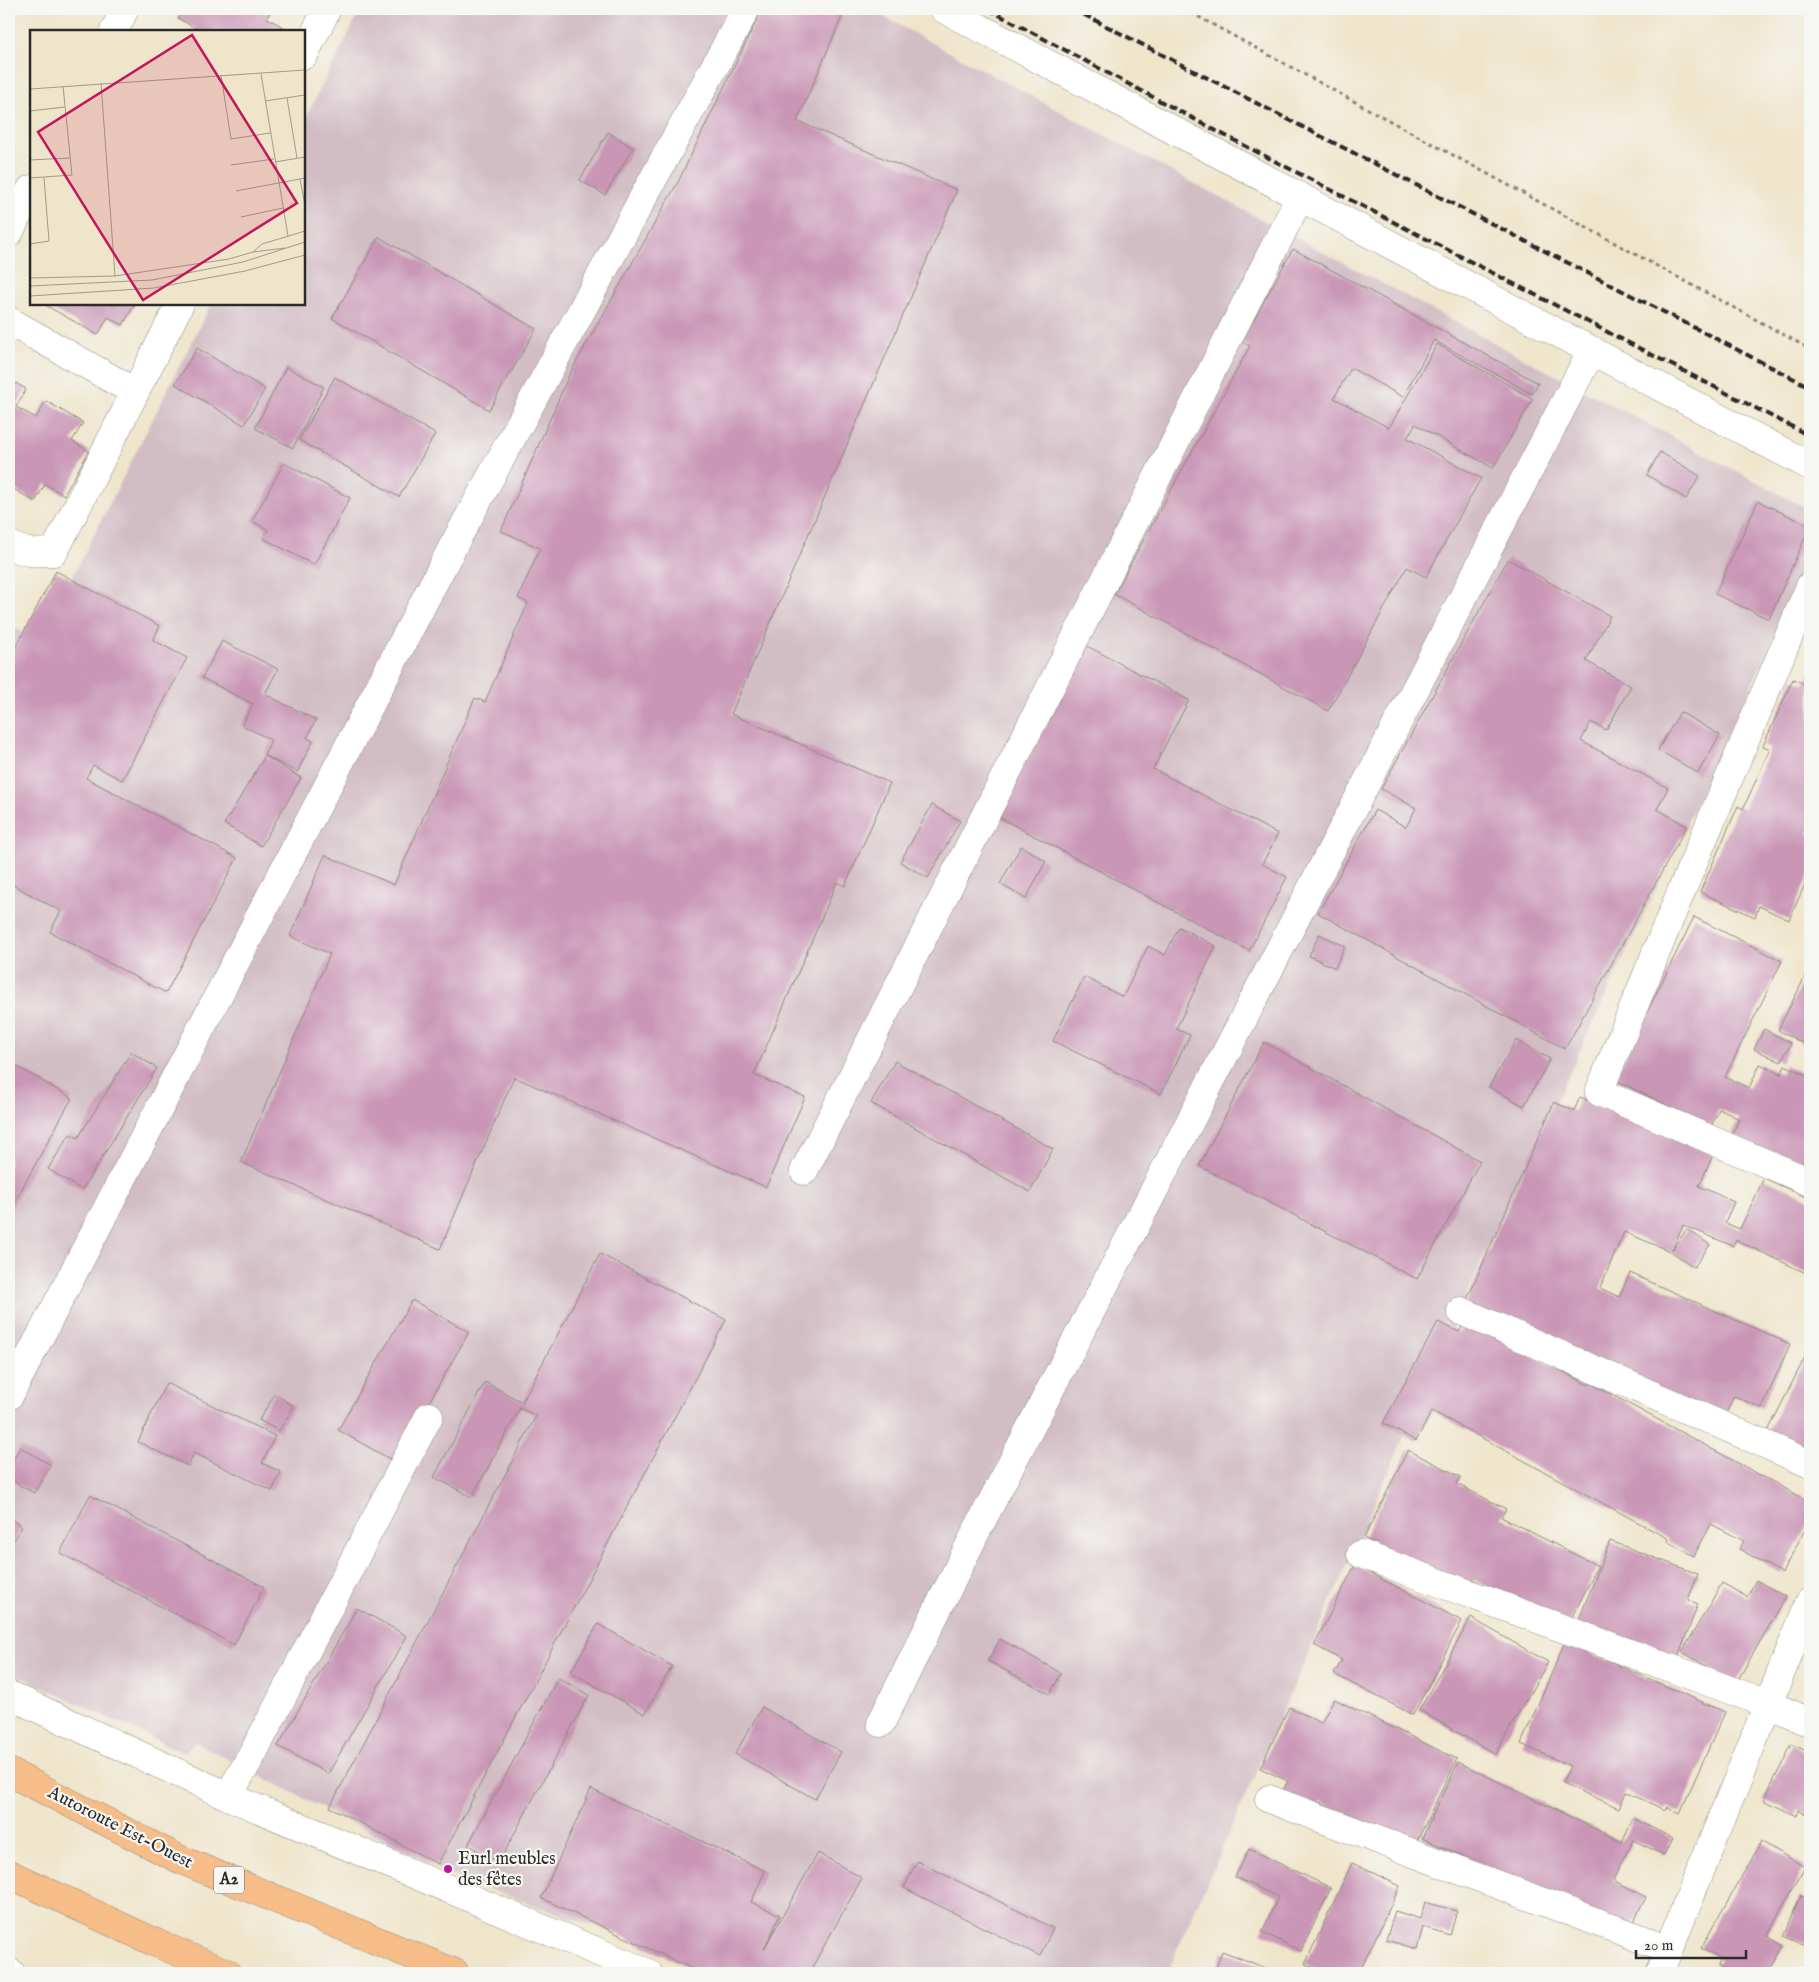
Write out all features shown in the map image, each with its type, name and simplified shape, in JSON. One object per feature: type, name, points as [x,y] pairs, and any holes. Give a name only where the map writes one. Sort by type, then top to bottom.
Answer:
[{"type":"highway","name":"Autoroute Est-Ouest","points":[[9,1772],[179,1859],[455,1973]]},
{"type":"highway","points":[[9,1874],[227,1973]]},
{"type":"street","points":[[114,30],[125,9]]},
{"type":"street","points":[[305,53],[327,9]]},
{"type":"street","points":[[9,1396],[453,546],[746,9]]},
{"type":"street","points":[[944,9],[1810,466]]},
{"type":"street","points":[[9,233],[30,191]]},
{"type":"street","points":[[804,1171],[1300,197]]},
{"type":"street","points":[[9,544],[19,551],[34,553],[54,552],[179,305]]},
{"type":"street","points":[[9,321],[135,392]]},
{"type":"street","points":[[882,1724],[977,1530],[1592,350]]},
{"type":"street","points":[[1810,586],[1599,1092],[1810,1182]]},
{"type":"street","points":[[1461,1311],[1810,1464]]},
{"type":"street","points":[[228,1796],[251,1757],[429,1416]]},
{"type":"street","points":[[1361,1554],[1768,1704],[1810,1722]]},
{"type":"street","points":[[1269,1799],[1664,1961],[1810,1601]]},
{"type":"street","points":[[9,1695],[228,1796],[648,1973]]},
{"type":"path","points":[[1184,9],[1810,348]]},
{"type":"shaded area","points":[[361,9],[869,9],[1810,510],[1810,560],[1486,1251],[1167,1973],[729,1973],[457,1878],[195,1742],[184,1753],[9,1671],[9,625],[40,641],[210,305],[305,305],[305,119]]},
{"type":"building","points":[[184,9],[272,9],[267,18],[285,28],[284,30],[196,30],[178,18]]},
{"type":"building","points":[[762,9],[822,9],[842,17],[797,121],[957,190],[731,714],[890,783],[845,886],[837,882],[754,1075],[805,1097],[766,1187],[514,1077],[440,1249],[241,1162],[330,954],[290,936],[325,855],[394,885],[475,698],[485,702],[528,603],[518,598],[540,548],[501,531],[570,373],[678,182]]},
{"type":"building","points":[[608,132],[633,148],[605,195],[580,180]]},
{"type":"building","points":[[379,237],[536,329],[489,410],[332,318]]},
{"type":"building","points":[[1293,249],[1538,383],[1532,394],[1434,340],[1403,397],[1351,368],[1334,398],[1389,428],[1437,344],[1533,399],[1493,468],[1415,424],[1407,438],[1481,478],[1426,577],[1407,567],[1328,711],[1114,594],[1250,346],[1242,341]]},
{"type":"building","points":[[134,305],[123,325],[108,317],[98,335],[47,306]]},
{"type":"building","points":[[197,348],[265,389],[244,425],[175,384]]},
{"type":"building","points":[[286,367],[324,387],[293,448],[255,428]]},
{"type":"building","points":[[335,377],[435,434],[399,497],[299,440]]},
{"type":"building","points":[[9,379],[26,389],[16,407],[36,418],[46,401],[83,423],[72,441],[89,451],[64,495],[45,484],[35,502],[9,486]]},
{"type":"building","points":[[1660,452],[1700,476],[1686,499],[1647,475]]},
{"type":"building","points":[[284,463],[350,498],[314,565],[263,538],[268,530],[252,521]]},
{"type":"building","points":[[1758,501],[1810,526],[1769,619],[1715,594]]},
{"type":"building","points":[[1508,559],[1610,616],[1586,661],[1631,686],[1606,730],[1591,722],[1581,741],[1668,788],[1657,809],[1687,826],[1565,1049],[1318,913],[1375,810],[1406,827],[1416,808],[1381,789]]},
{"type":"building","points":[[56,571],[160,626],[153,640],[187,658],[122,780],[93,765],[86,778],[237,858],[166,993],[50,932],[61,911],[9,883],[9,660]]},
{"type":"building","points":[[222,641],[278,669],[265,694],[316,720],[307,738],[313,741],[297,772],[264,755],[271,740],[242,725],[253,704],[202,678]]},
{"type":"building","points":[[1087,646],[1189,700],[1153,769],[1278,834],[1262,864],[1287,877],[1249,951],[997,816]]},
{"type":"building","points":[[1810,673],[1810,873],[1789,920],[1759,906],[1755,917],[1700,892],[1738,806],[1743,809],[1770,749],[1763,746],[1793,679],[1805,684]]},
{"type":"building","points":[[1680,712],[1720,735],[1698,773],[1658,750]]},
{"type":"building","points":[[265,756],[301,778],[261,846],[224,824]]},
{"type":"building","points":[[932,805],[960,821],[928,878],[900,862]]},
{"type":"building","points":[[1021,846],[1046,861],[1026,899],[1000,884]]},
{"type":"building","points":[[1694,917],[1782,961],[1725,1077],[1749,1088],[1760,1064],[1781,1074],[1785,1065],[1810,1077],[1810,1147],[1798,1172],[1730,1139],[1739,1119],[1719,1109],[1711,1127],[1614,1079]]},
{"type":"building","points":[[1179,927],[1216,946],[1176,1029],[1190,1035],[1161,1094],[1053,1041],[1084,977],[1123,997],[1148,946],[1165,955]]},
{"type":"building","points":[[1319,934],[1345,946],[1335,968],[1309,956]]},
{"type":"building","points":[[1807,973],[1810,975],[1810,1047],[1778,1030]]},
{"type":"building","points":[[1764,1029],[1791,1043],[1781,1062],[1754,1049]]},
{"type":"building","points":[[1516,1040],[1550,1059],[1524,1106],[1489,1087]]},
{"type":"building","points":[[1264,1042],[1480,1161],[1417,1279],[1199,1166]]},
{"type":"building","points":[[131,1052],[157,1068],[82,1190],[48,1169],[70,1134],[78,1138]]},
{"type":"building","points":[[895,1061],[1053,1149],[1030,1192],[871,1103]]},
{"type":"building","points":[[9,1062],[72,1098],[9,1212]]},
{"type":"building","points":[[1580,1097],[1713,1155],[1699,1186],[1734,1202],[1725,1223],[1740,1229],[1764,1178],[1810,1199],[1810,1275],[1736,1240],[1733,1246],[1683,1225],[1672,1250],[1687,1229],[1710,1245],[1694,1267],[1672,1252],[1624,1232],[1600,1288],[1619,1297],[1630,1273],[1790,1344],[1762,1408],[1734,1396],[1724,1418],[1465,1304],[1554,1102],[1574,1111]]},
{"type":"building","points":[[600,1254],[726,1320],[438,1864],[330,1807],[536,1416],[520,1408],[472,1497],[434,1477],[485,1382],[522,1402]]},
{"type":"building","points":[[412,1300],[469,1332],[395,1462],[338,1430]]},
{"type":"building","points":[[1466,1320],[1588,1385],[1590,1383],[1810,1502],[1810,1520],[1782,1573],[1739,1549],[1744,1541],[1711,1524],[1694,1556],[1668,1542],[1669,1539],[1432,1411],[1416,1441],[1383,1423],[1438,1322],[1459,1332]]},
{"type":"building","points":[[1810,1347],[1810,1457],[1766,1435]]},
{"type":"building","points":[[166,1383],[275,1436],[262,1463],[281,1472],[272,1491],[194,1453],[188,1466],[138,1442]]},
{"type":"building","points":[[275,1394],[294,1406],[279,1431],[259,1420]]},
{"type":"building","points":[[20,1447],[51,1465],[34,1493],[9,1479],[9,1468]]},
{"type":"building","points":[[1408,1450],[1461,1477],[1457,1484],[1506,1509],[1501,1517],[1598,1566],[1567,1627],[1474,1580],[1469,1590],[1364,1538]]},
{"type":"building","points":[[90,1495],[264,1587],[234,1645],[60,1553]]},
{"type":"building","points":[[9,1518],[22,1527],[9,1548]]},
{"type":"building","points":[[1610,1541],[1698,1574],[1688,1600],[1698,1604],[1674,1669],[1574,1632]]},
{"type":"building","points":[[1355,1565],[1462,1621],[1413,1715],[1334,1674],[1342,1660],[1314,1645]]},
{"type":"building","points":[[1756,1580],[1786,1597],[1736,1683],[1682,1652],[1722,1583],[1747,1597]]},
{"type":"building","points":[[357,1608],[407,1636],[328,1774],[278,1746]]},
{"type":"building","points":[[1471,1618],[1548,1662],[1495,1754],[1419,1710]]},
{"type":"building","points":[[598,1624],[672,1666],[645,1714],[571,1672]]},
{"type":"building","points":[[1000,1639],[1061,1673],[1050,1694],[988,1661]]},
{"type":"building","points":[[1565,1642],[1725,1712],[1680,1813],[1667,1807],[1665,1810],[1626,1792],[1619,1808],[1562,1783],[1570,1766],[1521,1744]]},
{"type":"building","points":[[558,1678],[589,1695],[499,1862],[468,1845]]},
{"type":"building","points":[[1334,1699],[1457,1759],[1414,1847],[1320,1802],[1315,1812],[1280,1796],[1288,1781],[1260,1768],[1289,1707],[1321,1723]]},
{"type":"building","points":[[762,1707],[841,1752],[815,1799],[735,1754]]},
{"type":"building","points":[[1792,1744],[1810,1753],[1810,1816],[1798,1810],[1796,1816],[1764,1800]]},
{"type":"building","points":[[1458,1762],[1622,1842],[1633,1818],[1672,1838],[1664,1855],[1633,1840],[1613,1880],[1646,1897],[1630,1930],[1422,1838]]},
{"type":"building","points":[[591,1789],[765,1871],[751,1902],[780,1915],[764,1949],[818,1853],[862,1878],[809,1973],[701,1973],[541,1898]]},
{"type":"building","points":[[1761,1842],[1805,1867],[1767,1936],[1784,1946],[1768,1973],[1729,1973],[1717,1966],[1720,1959],[1701,1948]]},
{"type":"building","points":[[1249,1849],[1331,1888],[1301,1951],[1262,1932],[1278,1897],[1235,1877]]},
{"type":"building","points":[[917,1861],[1053,1928],[1040,1956],[904,1888]]},
{"type":"building","points":[[1352,1863],[1400,1886],[1359,1973],[1326,1973],[1305,1964]]},
{"type":"building","points":[[1801,1895],[1810,1899],[1810,1947],[1784,1936]]},
{"type":"building","points":[[1425,1902],[1457,1911],[1450,1935],[1423,1927],[1417,1949],[1386,1940],[1395,1911],[1420,1919]]},
{"type":"building","points":[[1222,1951],[1279,1973],[1214,1973]]},
{"type":"railway","points":[[988,9],[1226,136],[1810,436]]},
{"type":"railway","points":[[1073,9],[1810,387]]},
{"type":"place","name":"Eurl meubles des fêtes","points":[[448,1869]]}]
